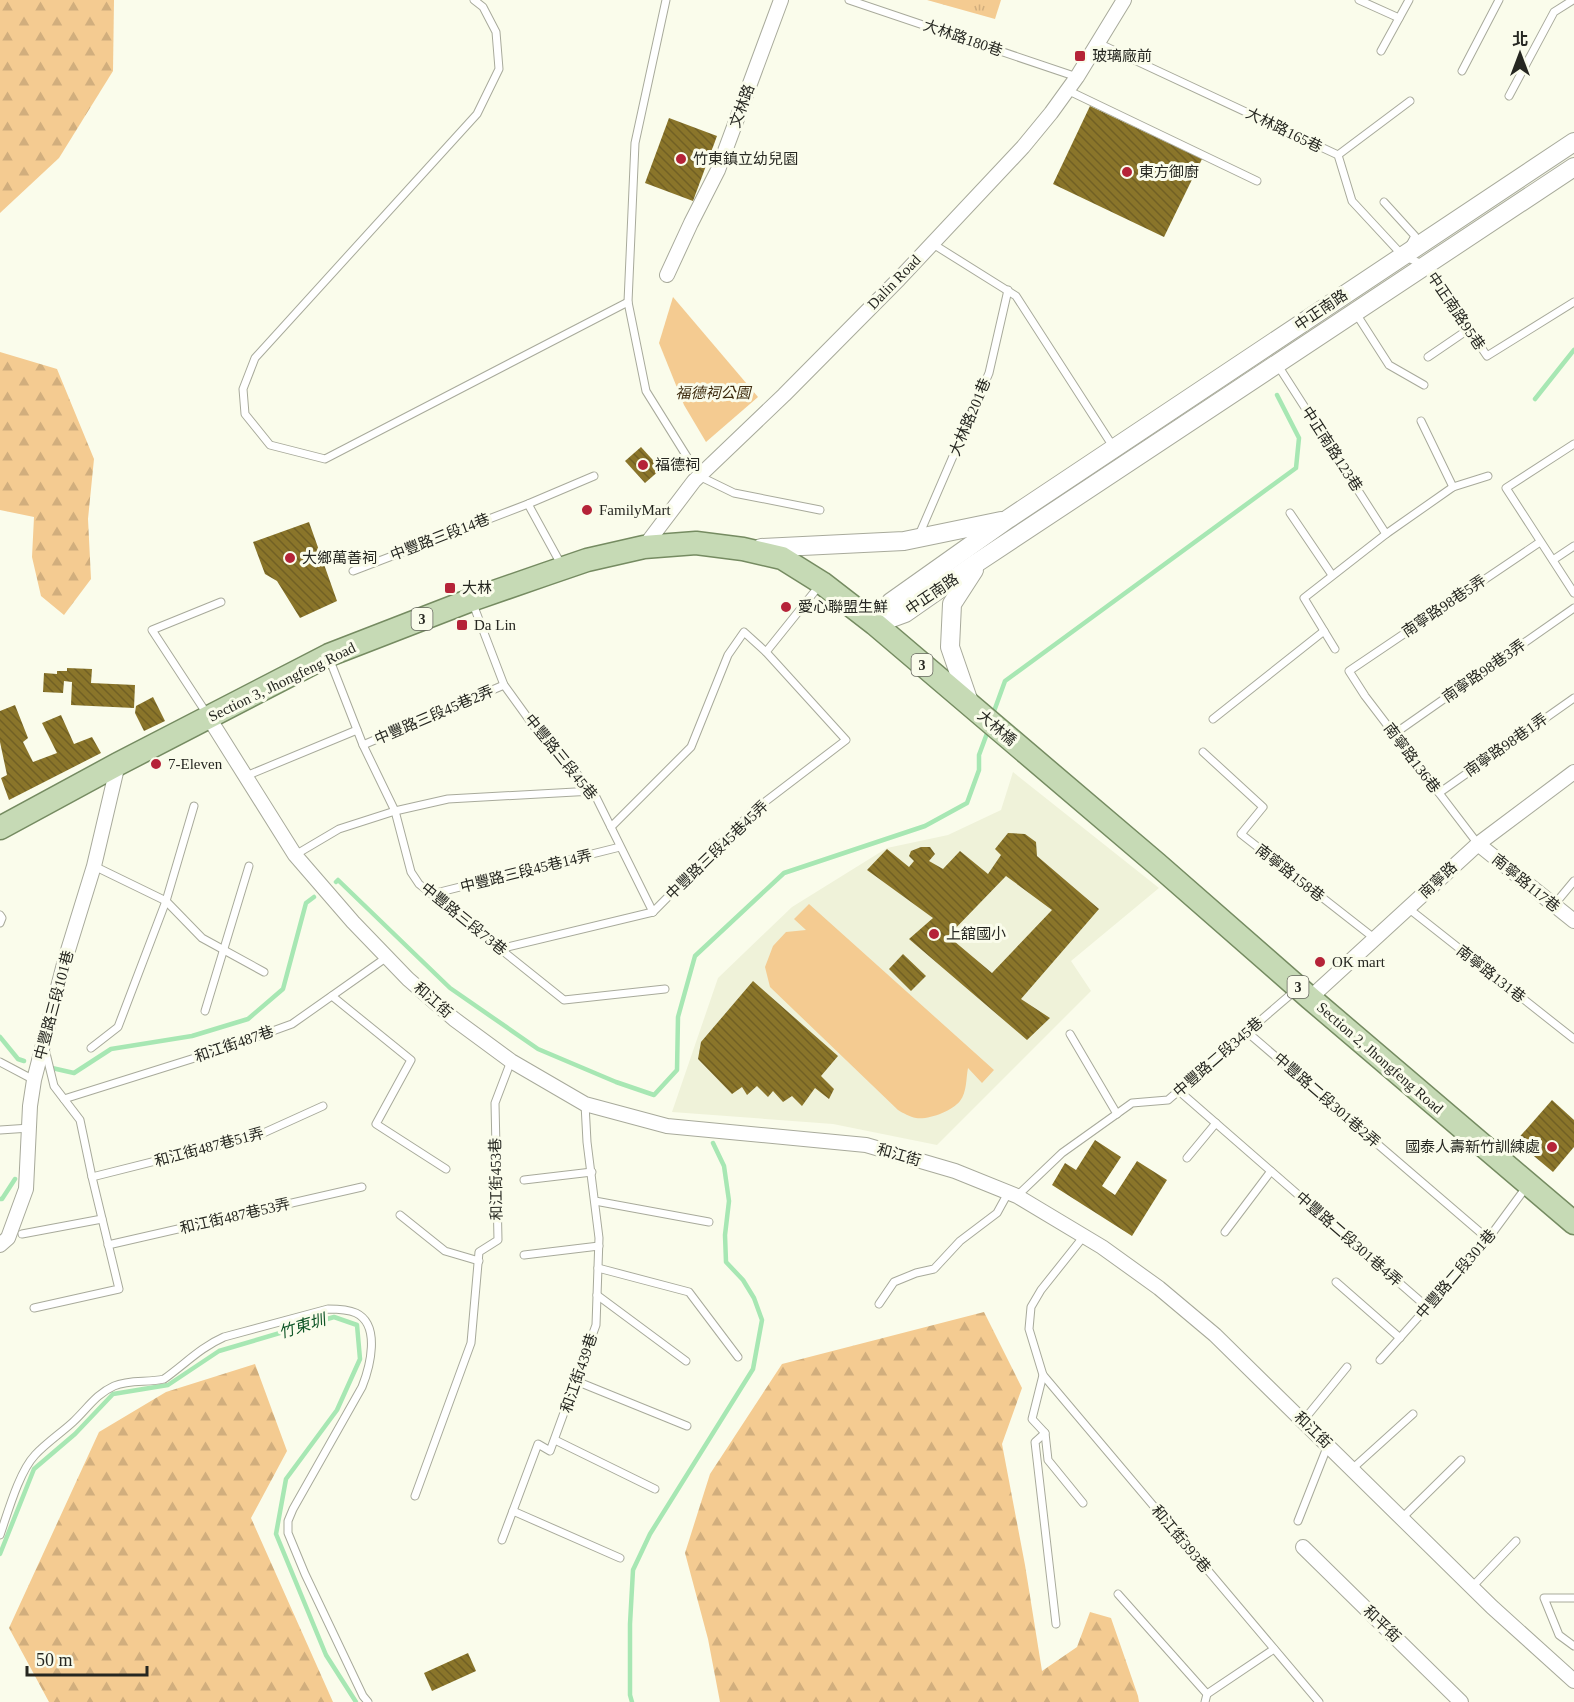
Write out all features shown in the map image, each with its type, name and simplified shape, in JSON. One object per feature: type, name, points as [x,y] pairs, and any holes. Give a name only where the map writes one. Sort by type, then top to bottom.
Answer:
[{"type":"main road","name":"Section 3, Jhongfeng Road","points":[[0,828],[329,655],[471,600],[587,560],[644,547],[696,543],[744,549],[782,558],[822,583],[875,624]]},
{"type":"main road","name":"3","points":[[875,624],[970,705]]},
{"type":"main road","name":"大林橋","points":[[970,705],[1024,751]]},
{"type":"main road","name":"Section 2, Jhongfeng Road","points":[[1024,751],[1574,1223]]},
{"type":"street","name":"文林路","points":[[668,275],[718,170],[781,0]]},
{"type":"street","name":"Dalin Road","points":[[644,547],[699,476],[784,395],[1023,147],[1077,77],[1124,0]]},
{"type":"street","name":"中正南路","points":[[875,624],[891,602],[1008,519],[1574,142]]},
{"type":"street","name":"中正南路","points":[[875,624],[905,613],[978,562],[1574,167]]},
{"type":"street","points":[[744,549],[904,541],[1008,519]]},
{"type":"street","points":[[970,705],[950,647],[952,604],[978,562]]},
{"type":"street","name":"和江街","points":[[209,718],[295,855],[353,922],[408,979],[454,1018],[511,1061],[585,1104],[668,1126],[866,1145],[955,1171],[1013,1195],[1084,1236],[1159,1288],[1215,1335],[1492,1607],[1574,1681]]},
{"type":"street","name":"中豐路三段101巷","points":[[0,1245],[8,1238],[26,1189],[30,1106],[34,1080],[65,960],[94,866],[118,764]]},
{"type":"street","name":"南寧路","points":[[1305,993],[1374,938],[1478,844],[1574,772]]},
{"type":"street","name":"南寧路117巷","points":[[1478,844],[1574,921]]},
{"type":"street","name":"和平街","points":[[1303,1547],[1461,1702]]},
{"type":"lane","points":[[474,0],[483,7],[496,32],[499,69],[477,114],[255,358],[243,389],[245,414],[270,445],[325,459],[628,302]]},
{"type":"lane","points":[[666,0],[635,143],[628,302],[646,391],[699,476],[734,492],[820,510]]},
{"type":"lane","name":"大林路180巷","points":[[849,0],[1077,77]]},
{"type":"lane","points":[[1359,0],[1400,18]]},
{"type":"lane","points":[[1381,51],[1409,0]]},
{"type":"lane","points":[[1462,71],[1499,0]]},
{"type":"lane","points":[[1509,96],[1554,12],[1573,0]]},
{"type":"lane","name":"大林路165巷","points":[[1098,43],[1338,155],[1352,201],[1403,256],[1425,265]]},
{"type":"lane","points":[[1067,90],[1257,181]]},
{"type":"lane","points":[[1338,155],[1410,101]]},
{"type":"lane","points":[[1384,202],[1415,236],[1403,256]]},
{"type":"lane","points":[[932,243],[1016,296],[1114,448]]},
{"type":"lane","name":"中正南路95巷","points":[[1425,265],[1487,356],[1574,302]]},
{"type":"lane","name":"大林路201巷","points":[[918,538],[989,373],[1008,290]]},
{"type":"lane","points":[[1355,312],[1389,365],[1424,385]]},
{"type":"lane","points":[[1428,357],[1469,329]]},
{"type":"lane","name":"中正南路123巷","points":[[1277,364],[1386,534]]},
{"type":"lane","points":[[1421,421],[1453,488]]},
{"type":"lane","points":[[1574,444],[1506,488],[1574,593]]},
{"type":"lane","name":"中豐路三段14巷","points":[[353,571],[528,504],[594,476]]},
{"type":"lane","points":[[1335,650],[1304,598],[1386,534],[1453,488],[1488,476]]},
{"type":"lane","points":[[528,504],[563,568]]},
{"type":"lane","points":[[1290,513],[1332,575]]},
{"type":"lane","name":"南寧路98巷5弄","points":[[1348,671],[1540,542]]},
{"type":"lane","points":[[1552,560],[1574,546]]},
{"type":"lane","points":[[611,827],[691,747],[728,654],[744,632],[766,652],[822,583]]},
{"type":"lane","name":"中豐路三段45巷","points":[[471,600],[504,685],[538,732],[593,791],[653,912]]},
{"type":"lane","points":[[209,718],[152,630],[221,602]]},
{"type":"lane","name":"南寧路98巷3弄","points":[[1394,734],[1574,608]]},
{"type":"lane","points":[[1213,719],[1324,631]]},
{"type":"lane","name":"中豐路三段45巷45弄","points":[[653,912],[753,811],[846,740],[766,652]]},
{"type":"lane","name":"中豐路三段73巷","points":[[329,655],[363,745],[395,812],[411,872],[419,884],[564,1000],[666,989]]},
{"type":"lane","name":"南寧路136巷","points":[[1348,671],[1478,844]]},
{"type":"lane","name":"中豐路三段45巷2弄","points":[[363,745],[504,685]]},
{"type":"lane","name":"南寧路98巷1弄","points":[[1439,793],[1574,698]]},
{"type":"lane","points":[[246,776],[357,730]]},
{"type":"lane","name":"南寧路158巷","points":[[1203,752],[1263,807],[1241,834],[1374,938]]},
{"type":"lane","points":[[295,855],[339,829],[448,799],[593,791]]},
{"type":"lane","points":[[91,1048],[118,1027],[166,901],[194,806]]},
{"type":"lane","name":"中豐路三段45巷14弄","points":[[432,894],[620,847]]},
{"type":"lane","points":[[94,866],[166,901],[202,938],[264,972]]},
{"type":"lane","points":[[205,1011],[249,866]]},
{"type":"lane","points":[[1554,905],[1574,881]]},
{"type":"lane","name":"南寧路131巷","points":[[1408,908],[1574,1039]]},
{"type":"lane","points":[[500,949],[653,912]]},
{"type":"lane","points":[[0,915],[2,918],[0,923]]},
{"type":"lane","name":"和江街487巷","points":[[64,1099],[217,1051],[292,1024],[387,957]]},
{"type":"lane","name":"中豐路二段345巷","points":[[879,1304],[894,1282],[934,1269],[960,1241],[997,1213],[1013,1195],[1062,1153],[1132,1103],[1168,1100],[1247,1032],[1305,993]]},
{"type":"lane","points":[[332,996],[411,1060],[376,1124],[446,1169]]},
{"type":"lane","name":"中豐路二段301巷2弄","points":[[1247,1032],[1488,1239]]},
{"type":"lane","points":[[1070,1034],[1117,1114]]},
{"type":"lane","points":[[34,1308],[119,1289],[80,1120],[54,1086],[44,1044]]},
{"type":"lane","name":"和江街453巷","points":[[479,1261],[480,1252],[498,1240],[495,1103],[511,1061]]},
{"type":"lane","points":[[0,1062],[34,1080]]},
{"type":"lane","name":"中豐路二段301巷4弄","points":[[1179,1091],[1427,1307]]},
{"type":"lane","name":"和江街439巷","points":[[555,1440],[596,1325],[599,1246],[585,1104]]},
{"type":"lane","name":"和江街487巷51弄","points":[[92,1177],[259,1135],[324,1106]]},
{"type":"lane","points":[[1187,1158],[1216,1123]]},
{"type":"lane","points":[[0,1130],[30,1128]]},
{"type":"lane","points":[[1225,1232],[1271,1171]]},
{"type":"lane","points":[[524,1180],[592,1172]]},
{"type":"lane","name":"中豐路二段301巷","points":[[1380,1360],[1488,1239],[1528,1184]]},
{"type":"lane","name":"和江街487巷53弄","points":[[108,1245],[362,1187]]},
{"type":"lane","points":[[595,1201],[709,1222]]},
{"type":"lane","points":[[400,1215],[445,1251],[479,1261],[471,1343],[415,1496]]},
{"type":"lane","points":[[22,1234],[102,1219]]},
{"type":"lane","name":"和江街393巷","points":[[1084,1236],[1041,1290],[1031,1307],[1029,1329],[1043,1375],[1319,1702]]},
{"type":"lane","points":[[524,1255],[599,1246]]},
{"type":"lane","points":[[598,1268],[689,1292],[738,1358]]},
{"type":"lane","points":[[1336,1282],[1400,1338]]},
{"type":"lane","points":[[597,1295],[686,1361]]},
{"type":"lane","points":[[0,1535],[21,1477],[34,1455],[103,1392],[127,1382],[164,1378],[198,1351],[224,1337],[328,1310],[341,1309],[354,1312],[363,1317],[369,1329],[372,1348],[369,1368],[362,1387],[293,1509],[288,1521],[288,1533],[363,1696],[368,1702]]},
{"type":"lane","points":[[1303,1421],[1347,1367]]},
{"type":"lane","points":[[1043,1375],[1032,1419],[1045,1433],[1048,1460],[1083,1503]]},
{"type":"lane","points":[[576,1381],[687,1426]]},
{"type":"lane","points":[[1352,1469],[1413,1414]]},
{"type":"lane","points":[[1045,1433],[1035,1442],[1056,1624]]},
{"type":"lane","points":[[502,1540],[537,1444],[550,1451],[555,1440],[655,1489]]},
{"type":"lane","points":[[1298,1521],[1328,1445]]},
{"type":"lane","points":[[1402,1518],[1461,1460]]},
{"type":"lane","points":[[513,1511],[620,1558]]},
{"type":"lane","points":[[1472,1587],[1516,1541]]},
{"type":"lane","points":[[1118,1594],[1207,1694]]},
{"type":"lane","points":[[1574,1598],[1544,1599],[1559,1635],[1574,1646]]},
{"type":"lane","points":[[1205,1702],[1207,1694],[1274,1649]]},
{"type":"shaded area","name":"上舘國小","points":[[1013,772],[1159,888],[1071,961],[1091,991],[937,1145],[833,1124],[672,1112],[718,978],[792,907],[887,848],[948,835],[1001,810]]},
{"type":"green space","points":[[0,0],[114,0],[113,71],[59,158],[0,213]]},
{"type":"green space","points":[[927,0],[1001,0],[995,19]]},
{"type":"green space","name":"福德祠公園","points":[[673,297],[758,397],[706,442],[684,405],[659,343]]},
{"type":"green space","points":[[0,352],[57,369],[94,459],[88,519],[91,579],[64,615],[41,596],[32,557],[34,517],[0,510]]},
{"type":"green space","points":[[809,904],[994,1070],[982,1083],[968,1068],[964,1093],[960,1101],[952,1108],[934,1116],[921,1118],[911,1117],[898,1110],[770,987],[765,967],[773,946],[786,932],[806,930],[794,919]]},
{"type":"green space","points":[[984,1312],[1022,1388],[1002,1444],[1042,1671],[1077,1647],[1090,1612],[1111,1618],[1139,1702],[720,1702],[708,1639],[685,1553],[710,1474],[782,1364]]},
{"type":"green space","points":[[255,1364],[287,1451],[251,1518],[333,1702],[49,1702],[9,1628],[99,1432],[166,1392]]},
{"type":"building","name":"東方御廚","points":[[1090,106],[1202,159],[1164,237],[1053,184]]},
{"type":"building","name":"竹東鎮立幼兒園","points":[[669,118],[717,136],[693,201],[645,183]]},
{"type":"building","name":"福德祠","points":[[641,447],[661,469],[645,483],[625,461]]},
{"type":"building","name":"大鄉萬善祠","points":[[309,522],[337,601],[300,618],[277,581],[265,574],[253,542]]},
{"type":"building","points":[[67,668],[92,669],[91,683],[135,685],[134,708],[71,705],[72,682],[64,681],[63,693],[43,692],[44,673],[57,674],[57,671],[67,671]]},
{"type":"building","points":[[153,697],[165,721],[144,731],[135,713],[136,706]]},
{"type":"building","points":[[15,705],[28,738],[23,742],[33,762],[57,753],[42,723],[61,715],[74,744],[92,737],[101,753],[9,800],[1,778],[7,775],[0,742],[0,711]]},
{"type":"building","points":[[1008,833],[1025,834],[1036,842],[1037,856],[1099,909],[1021,999],[1050,1018],[1027,1040],[909,939],[933,918],[867,870],[887,849],[909,867],[914,861],[909,856],[911,851],[921,847],[930,847],[935,854],[929,861],[943,869],[960,851],[988,874],[1001,855],[995,849]],"holes":[[[1006,876],[1052,910],[992,973],[948,936]]]},
{"type":"building","points":[[903,954],[926,976],[911,991],[889,969]]},
{"type":"building","points":[[753,981],[838,1056],[821,1076],[834,1089],[829,1099],[815,1088],[802,1106],[792,1096],[783,1102],[773,1091],[768,1097],[757,1086],[747,1095],[742,1087],[732,1094],[698,1059],[701,1042]]},
{"type":"building","points":[[1552,1100],[1574,1120],[1574,1147],[1553,1172],[1516,1141]]},
{"type":"building","points":[[1095,1140],[1121,1157],[1102,1186],[1115,1195],[1137,1161],[1167,1180],[1132,1236],[1052,1185],[1065,1163],[1076,1170]]},
{"type":"building","points":[[468,1653],[476,1671],[432,1691],[424,1673]]},
{"type":"waterway","points":[[1535,399],[1574,350]]},
{"type":"waterway","points":[[993,714],[1005,681],[1296,468],[1299,438],[1277,395]]},
{"type":"waterway","points":[[336,882],[338,880],[450,988],[538,1049],[616,1082],[654,1095],[677,1070],[678,1017],[695,956],[784,873],[925,826],[967,803],[979,770],[979,755],[989,728]]},
{"type":"waterway","points":[[52,1068],[74,1073],[111,1049],[192,1036],[248,1019],[283,989],[306,903],[314,897]]},
{"type":"waterway","points":[[0,1037],[18,1059],[24,1061]]},
{"type":"waterway","points":[[632,1702],[630,1695],[630,1624],[633,1570],[650,1534],[753,1369],[762,1320],[754,1298],[743,1280],[726,1262],[725,1235],[729,1201],[724,1166],[713,1143]]},
{"type":"waterway","points":[[0,1199],[15,1179]]},
{"type":"waterway","name":"竹東圳","points":[[0,1554],[34,1469],[75,1434],[113,1394],[168,1385],[219,1351],[334,1317],[357,1325],[360,1359],[337,1410],[286,1479],[276,1534],[326,1655],[356,1702]]},
{"type":"place","name":"玻璃廠前","points":[[1080,56]]},
{"type":"place","name":"竹東鎮立幼兒園","points":[[681,159]]},
{"type":"place","name":"東方御廚","points":[[1127,172]]},
{"type":"place","name":"福德祠","points":[[643,465]]},
{"type":"place","name":"FamilyMart","points":[[587,510]]},
{"type":"place","name":"大鄉萬善祠","points":[[290,558]]},
{"type":"place","name":"大林","points":[[450,588]]},
{"type":"place","name":"愛心聯盟生鮮","points":[[786,607]]},
{"type":"place","name":"Da Lin","points":[[462,625]]},
{"type":"place","name":"7-Eleven","points":[[156,764]]},
{"type":"place","name":"上舘國小","points":[[934,934]]},
{"type":"place","name":"OK mart","points":[[1320,962]]},
{"type":"place","name":"國泰人壽新竹訓練處","points":[[1552,1147]]}]
